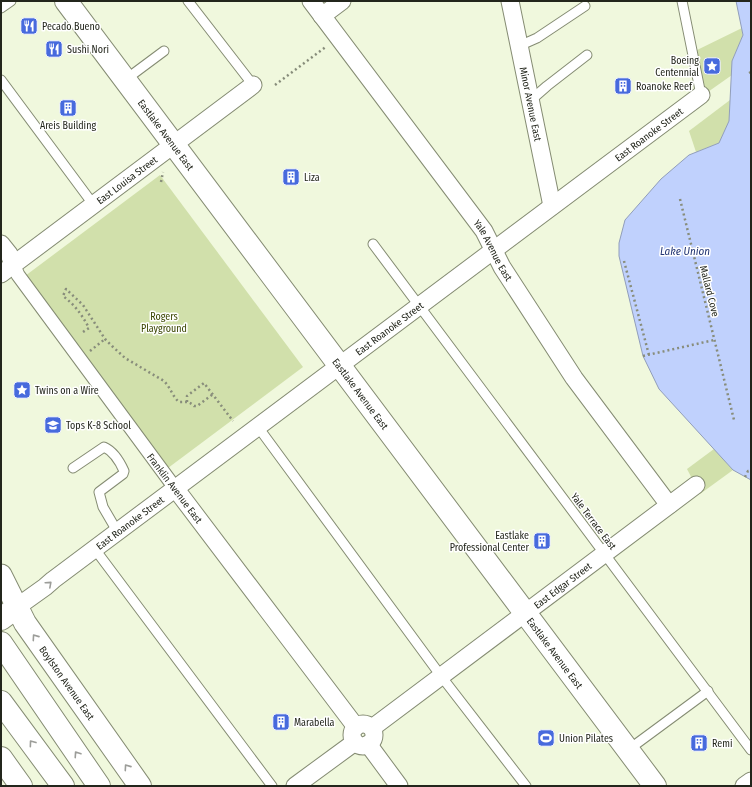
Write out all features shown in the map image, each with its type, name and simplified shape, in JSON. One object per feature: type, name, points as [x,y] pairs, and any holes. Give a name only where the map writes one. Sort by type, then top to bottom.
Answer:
[{"type":"main road","name":"Eastlake Avenue East","points":[[66,1],[655,786]]},
{"type":"main road","name":"Boylston Avenue East","points":[[9,613],[25,623],[140,786]]},
{"type":"main road","points":[[1,643],[99,786]]},
{"type":"main road","points":[[1,702],[63,786]]},
{"type":"main road","points":[[1,758],[21,786]]},
{"type":"street","name":"Yale Avenue East","points":[[311,1],[484,231],[502,267],[574,378],[668,505]]},
{"type":"street","points":[[322,16],[342,1]]},
{"type":"street","name":"Minor Avenue East","points":[[510,1],[552,206]]},
{"type":"street","name":"East Louisa Street","points":[[7,269],[253,85]]},
{"type":"street","name":"East Roanoke Street","points":[[9,613],[701,95]]},
{"type":"street","name":"Franklin Avenue East","points":[[1,244],[9,254],[7,269],[18,275],[175,488],[363,735],[399,786]]},
{"type":"street","name":"East Edgar Street","points":[[295,786],[696,485]]},
{"type":"street","name":"Boylston Avenue East","points":[[1,575],[9,613]]},
{"type":"street","points":[[744,786],[751,781]]},
{"type":"lane","points":[[1,8],[11,1]]},
{"type":"lane","points":[[188,1],[253,85]]},
{"type":"lane","points":[[682,1],[701,95]]},
{"type":"lane","points":[[519,46],[537,38],[585,6]]},
{"type":"lane","points":[[125,80],[164,51]]},
{"type":"lane","points":[[530,100],[587,55]]},
{"type":"lane","points":[[1,80],[93,204]]},
{"type":"lane","name":"Yale Terrace East","points":[[372,244],[751,750]]},
{"type":"lane","points":[[258,427],[441,676],[526,786]]},
{"type":"lane","points":[[73,468],[104,447],[110,449],[124,471],[123,474],[99,492],[103,507],[117,531]]},
{"type":"lane","points":[[94,548],[272,786]]},
{"type":"lane","points":[[628,750],[708,691]]},
{"type":"path","points":[[275,85],[328,46]]},
{"type":"path","points":[[161,182],[163,169]]},
{"type":"path","name":"Mallard Cove","points":[[680,199],[734,420]]},
{"type":"path","points":[[624,261],[650,355]]},
{"type":"path","points":[[83,332],[89,328],[79,311],[63,296],[66,290],[83,305],[105,339],[125,358],[164,381],[179,402],[187,402],[197,406],[213,394]]},
{"type":"path","points":[[96,346],[105,339]]},
{"type":"path","points":[[643,356],[714,340]]},
{"type":"path","points":[[187,402],[187,396],[204,383],[232,421]]},
{"type":"path","points":[[745,477],[748,471],[751,472]]},
{"type":"green space","points":[[742,28],[743,35],[732,61],[732,75],[705,94],[695,51]]},
{"type":"green space","points":[[730,100],[729,121],[719,143],[696,152],[689,131]]},
{"type":"green space","name":"Rogers Playground","points":[[160,175],[303,367],[168,468],[25,276]]},
{"type":"green space","points":[[714,449],[733,470],[700,494],[687,469]]},
{"type":"water","name":"Lake Union","points":[[736,1],[751,1],[751,480],[733,470],[659,389],[643,356],[619,256],[619,243],[625,220],[661,179],[689,155],[719,143],[729,121],[732,61],[743,35]]},
{"type":"place","name":"Pecado Bueno","points":[[29,26]]},
{"type":"place","name":"Sushi Nori","points":[[54,49]]},
{"type":"place","name":"Boeing Centennial","points":[[712,66]]},
{"type":"place","name":"Roanoke Reef","points":[[623,86]]},
{"type":"place","name":"Areis Building","points":[[68,108]]},
{"type":"place","name":"Liza","points":[[291,177]]},
{"type":"place","name":"Twins on a Wire","points":[[22,390]]},
{"type":"place","name":"Tops K-8 School","points":[[53,425]]},
{"type":"place","name":"Eastlake Professional Center","points":[[542,541]]},
{"type":"place","name":"Marabella","points":[[281,722]]},
{"type":"place","name":"Union Pilates","points":[[546,738]]},
{"type":"place","name":"Remi","points":[[699,743]]}]
